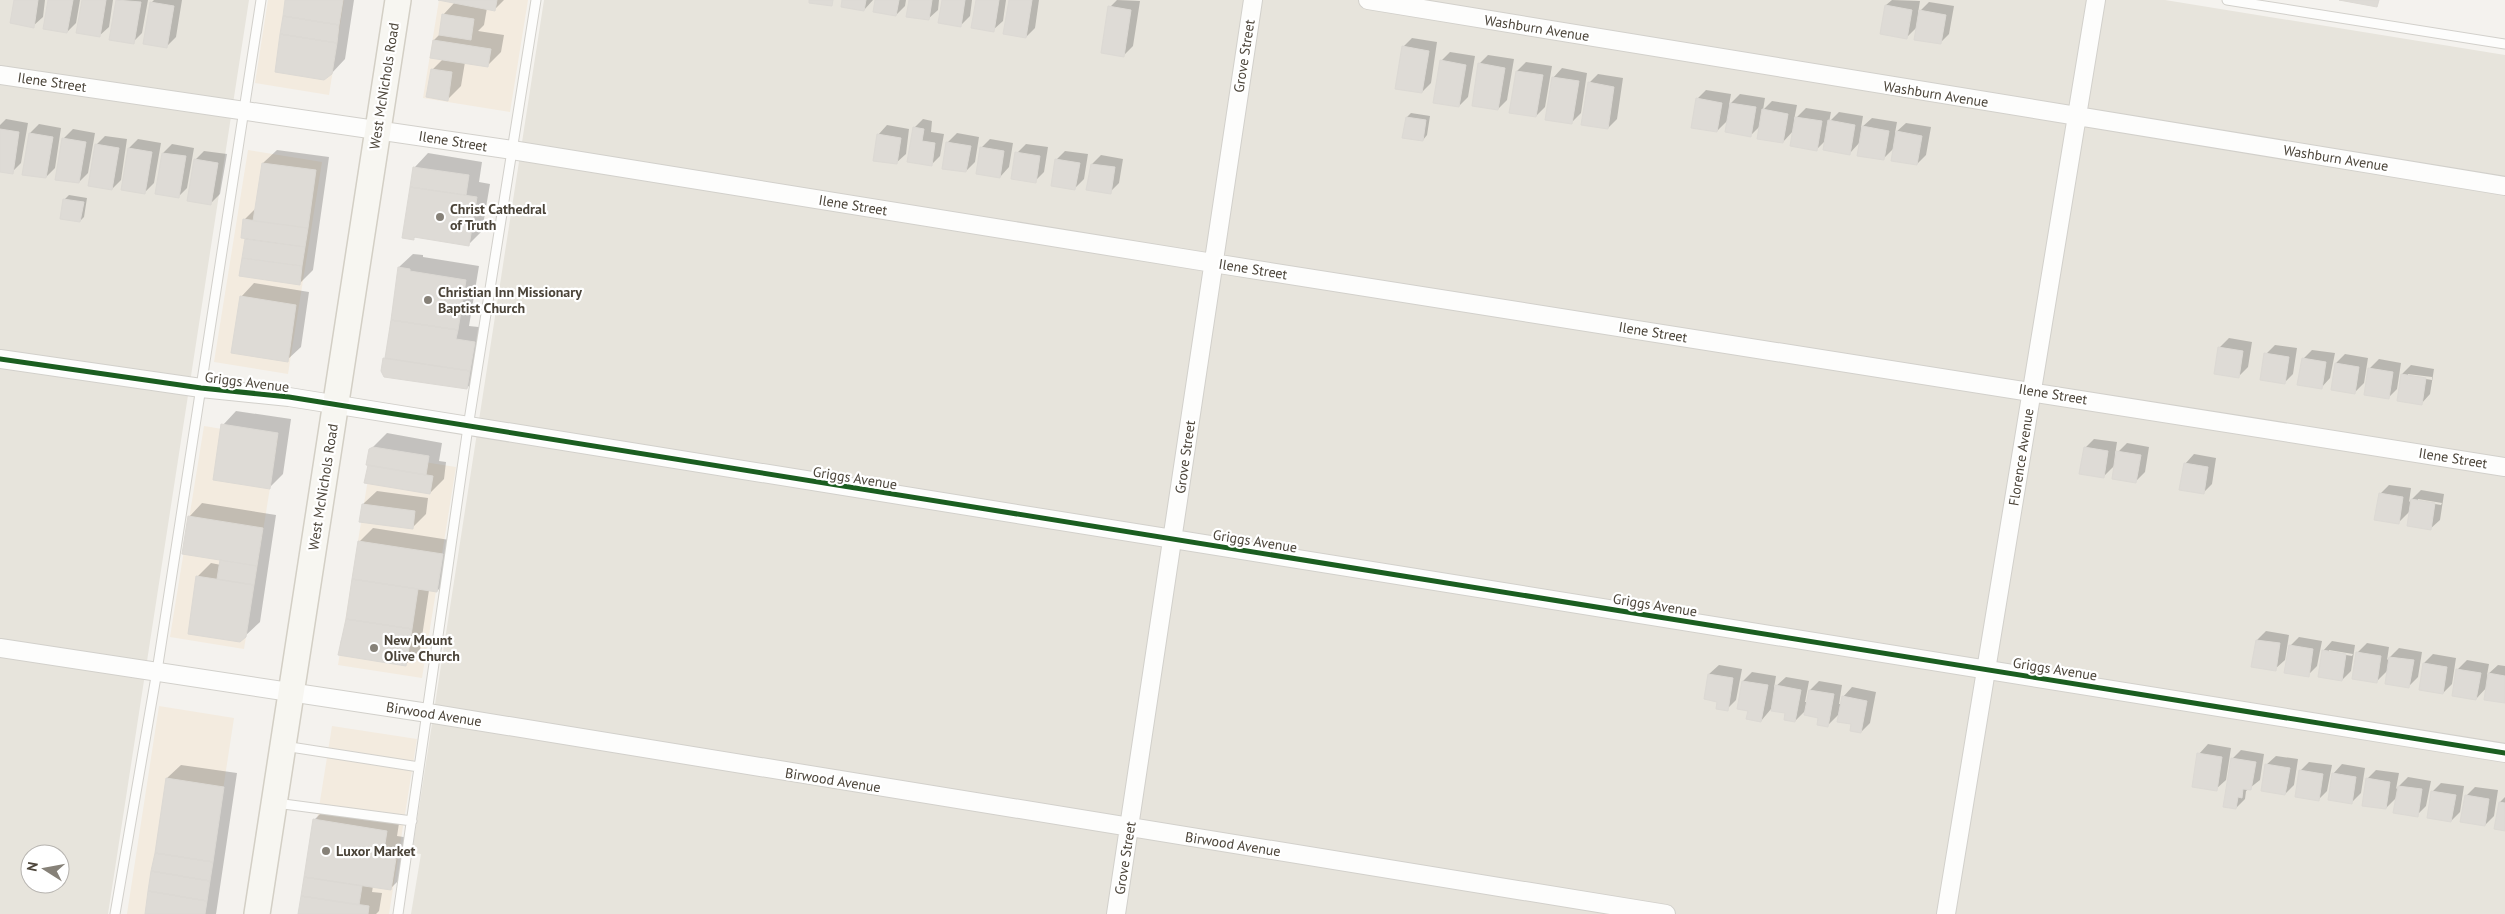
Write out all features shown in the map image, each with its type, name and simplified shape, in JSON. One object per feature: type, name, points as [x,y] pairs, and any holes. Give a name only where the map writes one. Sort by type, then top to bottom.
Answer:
[{"type":"main road","name":"West McNichols Road","points":[[257,914],[398,0]]},
{"type":"street","name":"Grove Street","points":[[1116,914],[1173,540],[1212,263],[1253,0]]},
{"type":"street","name":"Washburn Avenue","points":[[1368,0],[2505,186]]},
{"type":"street","name":"Florence Avenue","points":[[1946,914],[2096,0]]},
{"type":"street","name":"Ilene Street","points":[[0,74],[512,150],[1212,263],[2505,466]]},
{"type":"street","name":"Griggs Avenue","points":[[0,359],[201,388],[289,397],[335,406],[2505,753]]},
{"type":"street","name":"Birwood Avenue","points":[[0,648],[428,713],[1666,914]]},
{"type":"lane","points":[[116,914],[157,671],[261,0]]},
{"type":"lane","points":[[398,914],[468,427],[536,0]]},
{"type":"lane","points":[[2226,0],[2505,44]]},
{"type":"lane","points":[[283,746],[419,767]]},
{"type":"lane","points":[[274,803],[412,821]]},
{"type":"shaded area","points":[[0,0],[249,0],[108,914],[0,914]]},
{"type":"shaded area","points":[[268,0],[344,0],[329,95],[255,83]]},
{"type":"shaded area","points":[[439,0],[528,0],[510,112],[423,98]]},
{"type":"shaded area","points":[[544,0],[2165,0],[2505,55],[2505,914],[411,914],[421,854],[412,853]]},
{"type":"shaded area","points":[[248,150],[322,162],[288,374],[214,362]]},
{"type":"shaded area","points":[[204,426],[278,438],[244,649],[170,637]]},
{"type":"shaded area","points":[[372,454],[456,467],[422,678],[338,665]]},
{"type":"shaded area","points":[[159,706],[234,718],[204,914],[127,914]]},
{"type":"shaded area","points":[[332,726],[417,739],[389,914],[302,914]]},
{"type":"building","points":[[14,0],[38,0],[34,28],[10,23]]},
{"type":"building","points":[[48,0],[73,0],[67,33],[43,29]]},
{"type":"building","points":[[82,0],[106,0],[100,37],[76,33]]},
{"type":"building","points":[[116,0],[141,2],[134,44],[109,40]]},
{"type":"building","points":[[285,0],[343,0],[339,25],[283,16]]},
{"type":"building","points":[[438,0],[497,0],[495,11]]},
{"type":"building","points":[[809,0],[833,0],[832,6],[809,3]]},
{"type":"building","points":[[842,0],[866,0],[864,11],[841,7]]},
{"type":"building","points":[[875,0],[899,0],[896,16],[873,12]]},
{"type":"building","points":[[909,0],[932,0],[929,20],[906,17]]},
{"type":"building","points":[[942,0],[965,0],[961,27],[938,23]]},
{"type":"building","points":[[976,0],[999,0],[994,32],[971,28]]},
{"type":"building","points":[[1009,0],[1032,0],[1026,38],[1003,34]]},
{"type":"building","points":[[2339,0],[2379,0],[2377,7]]},
{"type":"building","points":[[150,2],[174,6],[167,48],[143,44]]},
{"type":"building","points":[[1885,5],[1912,10],[1907,39],[1880,34]]},
{"type":"building","points":[[1108,6],[1131,10],[1124,57],[1101,53]]},
{"type":"building","points":[[1919,10],[1946,15],[1941,44],[1914,40]]},
{"type":"building","points":[[442,14],[474,19],[471,40],[439,35]]},
{"type":"building","points":[[283,16],[339,25],[337,43],[280,34]]},
{"type":"building","points":[[280,34],[337,43],[332,74],[324,80],[275,72]]},
{"type":"building","points":[[433,40],[491,49],[488,67],[430,58]]},
{"type":"building","points":[[1402,46],[1429,51],[1422,93],[1395,89]]},
{"type":"building","points":[[1440,60],[1466,65],[1459,107],[1433,103]]},
{"type":"building","points":[[1478,63],[1505,68],[1498,110],[1472,106]]},
{"type":"building","points":[[431,69],[452,72],[448,101],[426,97]]},
{"type":"building","points":[[1516,71],[1543,75],[1536,117],[1509,113]]},
{"type":"building","points":[[1552,77],[1579,81],[1572,124],[1545,120]]},
{"type":"building","points":[[1588,82],[1614,87],[1608,129],[1581,125]]},
{"type":"building","points":[[1696,98],[1722,103],[1717,132],[1691,128]]},
{"type":"building","points":[[1730,103],[1756,107],[1751,137],[1725,132]]},
{"type":"building","points":[[1762,109],[1788,114],[1783,143],[1757,139]]},
{"type":"building","points":[[1406,117],[1426,120],[1423,141],[1402,138]]},
{"type":"building","points":[[1795,117],[1822,121],[1817,151],[1790,146]]},
{"type":"building","points":[[1828,120],[1855,125],[1850,155],[1823,150]]},
{"type":"building","points":[[1862,126],[1889,131],[1884,160],[1857,156]]},
{"type":"building","points":[[913,127],[924,129],[922,141],[935,143],[932,166],[907,162]]},
{"type":"building","points":[[0,129],[19,132],[13,174],[0,172]]},
{"type":"building","points":[[1896,131],[1922,136],[1917,165],[1891,161]]},
{"type":"building","points":[[29,133],[53,137],[46,178],[22,175]]},
{"type":"building","points":[[877,134],[901,138],[897,164],[873,161]]},
{"type":"building","points":[[62,138],[86,142],[79,183],[55,180]]},
{"type":"building","points":[[946,142],[971,146],[966,172],[942,169]]},
{"type":"building","points":[[95,144],[119,148],[112,190],[88,186]]},
{"type":"building","points":[[980,147],[1004,151],[1000,178],[976,174]]},
{"type":"building","points":[[128,148],[152,152],[145,194],[121,190]]},
{"type":"building","points":[[1015,152],[1040,156],[1036,183],[1011,179]]},
{"type":"building","points":[[162,153],[186,156],[179,198],[155,194]]},
{"type":"building","points":[[194,159],[218,163],[211,205],[187,201]]},
{"type":"building","points":[[1055,159],[1080,163],[1075,190],[1051,186]]},
{"type":"building","points":[[262,163],[316,170],[308,228],[253,221]]},
{"type":"building","points":[[1091,164],[1115,167],[1111,194],[1086,190]]},
{"type":"building","points":[[413,167],[469,175],[466,195],[410,187]]},
{"type":"building","name":"Christ Cathedral of Truth","points":[[410,187],[477,197],[469,246],[414,237],[414,240],[402,238]]},
{"type":"building","points":[[63,199],[84,202],[80,222],[60,219]]},
{"type":"building","points":[[243,219],[308,228],[305,247],[241,238]]},
{"type":"building","points":[[245,239],[305,247],[302,266],[242,258]]},
{"type":"building","points":[[242,258],[302,266],[300,285],[239,276]]},
{"type":"building","name":"Christian Inn Missionary Baptist Church","points":[[398,267],[410,269],[410,271],[466,280],[458,330],[391,320]]},
{"type":"building","points":[[240,296],[296,305],[288,362],[231,353]]},
{"type":"building","points":[[391,320],[458,330],[456,339],[475,342],[470,371],[385,358]]},
{"type":"building","points":[[2218,347],[2243,351],[2239,378],[2214,374]]},
{"type":"building","points":[[2264,353],[2289,357],[2285,384],[2260,380]]},
{"type":"building","points":[[383,358],[470,371],[467,389],[384,377],[381,371]]},
{"type":"building","points":[[2302,358],[2326,362],[2322,389],[2297,385]]},
{"type":"building","points":[[2335,363],[2359,367],[2355,394],[2331,390]]},
{"type":"building","points":[[2368,368],[2393,372],[2389,399],[2364,395]]},
{"type":"building","points":[[2401,374],[2426,378],[2422,405],[2397,401]]},
{"type":"building","points":[[221,424],[278,433],[270,489],[213,480]]},
{"type":"building","points":[[373,447],[429,456],[426,475],[366,465],[369,449]]},
{"type":"building","points":[[2084,447],[2108,451],[2104,478],[2079,474]]},
{"type":"building","points":[[2116,451],[2141,455],[2136,483],[2112,479]]},
{"type":"building","points":[[2184,463],[2208,467],[2204,494],[2179,490]]},
{"type":"building","points":[[368,465],[433,476],[430,494],[364,483]]},
{"type":"building","points":[[2379,493],[2403,497],[2399,524],[2374,520]]},
{"type":"building","points":[[2411,499],[2435,503],[2431,530],[2407,526]]},
{"type":"building","points":[[362,504],[415,511],[413,529],[359,522]]},
{"type":"building","points":[[188,516],[263,528],[257,566],[182,554]]},
{"type":"building","points":[[358,541],[443,554],[437,592],[352,579]]},
{"type":"building","points":[[220,560],[257,566],[254,585],[217,579]]},
{"type":"building","points":[[196,576],[254,585],[246,637],[240,642],[188,634]]},
{"type":"building","points":[[352,579],[418,589],[412,629],[346,619]]},
{"type":"building","name":"New Mount Olive Church","points":[[346,619],[412,629],[406,666],[338,655]]},
{"type":"building","points":[[2256,640],[2280,643],[2276,671],[2251,667]]},
{"type":"building","points":[[2289,645],[2313,649],[2309,677],[2284,673]]},
{"type":"building","points":[[2322,650],[2346,654],[2342,681],[2318,677]]},
{"type":"building","points":[[2356,652],[2381,656],[2377,683],[2352,679]]},
{"type":"building","points":[[2389,657],[2414,660],[2409,688],[2385,684]]},
{"type":"building","points":[[2423,663],[2447,667],[2443,694],[2419,690]]},
{"type":"building","points":[[2456,669],[2481,673],[2476,700],[2452,696]]},
{"type":"building","points":[[2488,673],[2505,676],[2505,703],[2484,700]]},
{"type":"building","points":[[1708,674],[1733,678],[1728,711],[1716,709],[1717,702],[1704,699]]},
{"type":"building","points":[[1742,681],[1768,685],[1761,722],[1746,719],[1748,711],[1737,709]]},
{"type":"building","points":[[1775,685],[1801,690],[1795,722],[1784,720],[1785,713],[1771,711]]},
{"type":"building","points":[[1809,690],[1834,694],[1828,727],[1817,725],[1818,718],[1804,715]]},
{"type":"building","points":[[1842,696],[1867,701],[1861,733],[1850,731],[1851,724],[1837,722]]},
{"type":"building","points":[[2197,753],[2222,757],[2217,791],[2192,787]]},
{"type":"building","points":[[2231,758],[2256,762],[2251,790],[2243,789],[2242,798],[2238,797],[2236,809],[2223,807]]},
{"type":"building","points":[[2265,764],[2290,768],[2285,795],[2261,791]]},
{"type":"building","points":[[2299,770],[2323,774],[2319,801],[2295,797]]},
{"type":"building","points":[[2332,773],[2356,777],[2352,804],[2328,800]]},
{"type":"building","points":[[166,778],[224,787],[213,862],[155,853]]},
{"type":"building","points":[[2366,778],[2390,782],[2386,809],[2362,806]]},
{"type":"building","points":[[2398,786],[2422,789],[2418,817],[2393,813]]},
{"type":"building","points":[[2431,791],[2456,795],[2451,822],[2427,818]]},
{"type":"building","points":[[2465,795],[2489,799],[2485,826],[2460,822]]},
{"type":"building","points":[[2499,802],[2505,803],[2505,831],[2494,829]]},
{"type":"building","points":[[313,819],[387,831],[384,850],[397,852],[391,890],[304,877]]},
{"type":"building","points":[[155,853],[213,862],[210,881],[151,871]]},
{"type":"building","points":[[151,871],[210,881],[207,901],[148,891]]},
{"type":"building","points":[[304,877],[362,886],[359,905],[301,896]]},
{"type":"building","points":[[148,891],[207,901],[205,914],[145,914]]},
{"type":"building","points":[[301,896],[369,906],[368,914],[298,914]]},
{"type":"cycle path","points":[[0,359],[201,388],[289,397],[2505,753]]},
{"type":"place","name":"Christ Cathedral of Truth","points":[[440,217]]},
{"type":"place","name":"Christian Inn Missionary Baptist Church","points":[[428,300]]},
{"type":"place","name":"New Mount Olive Church","points":[[374,648]]},
{"type":"place","name":"Luxor Market","points":[[326,851]]}]
